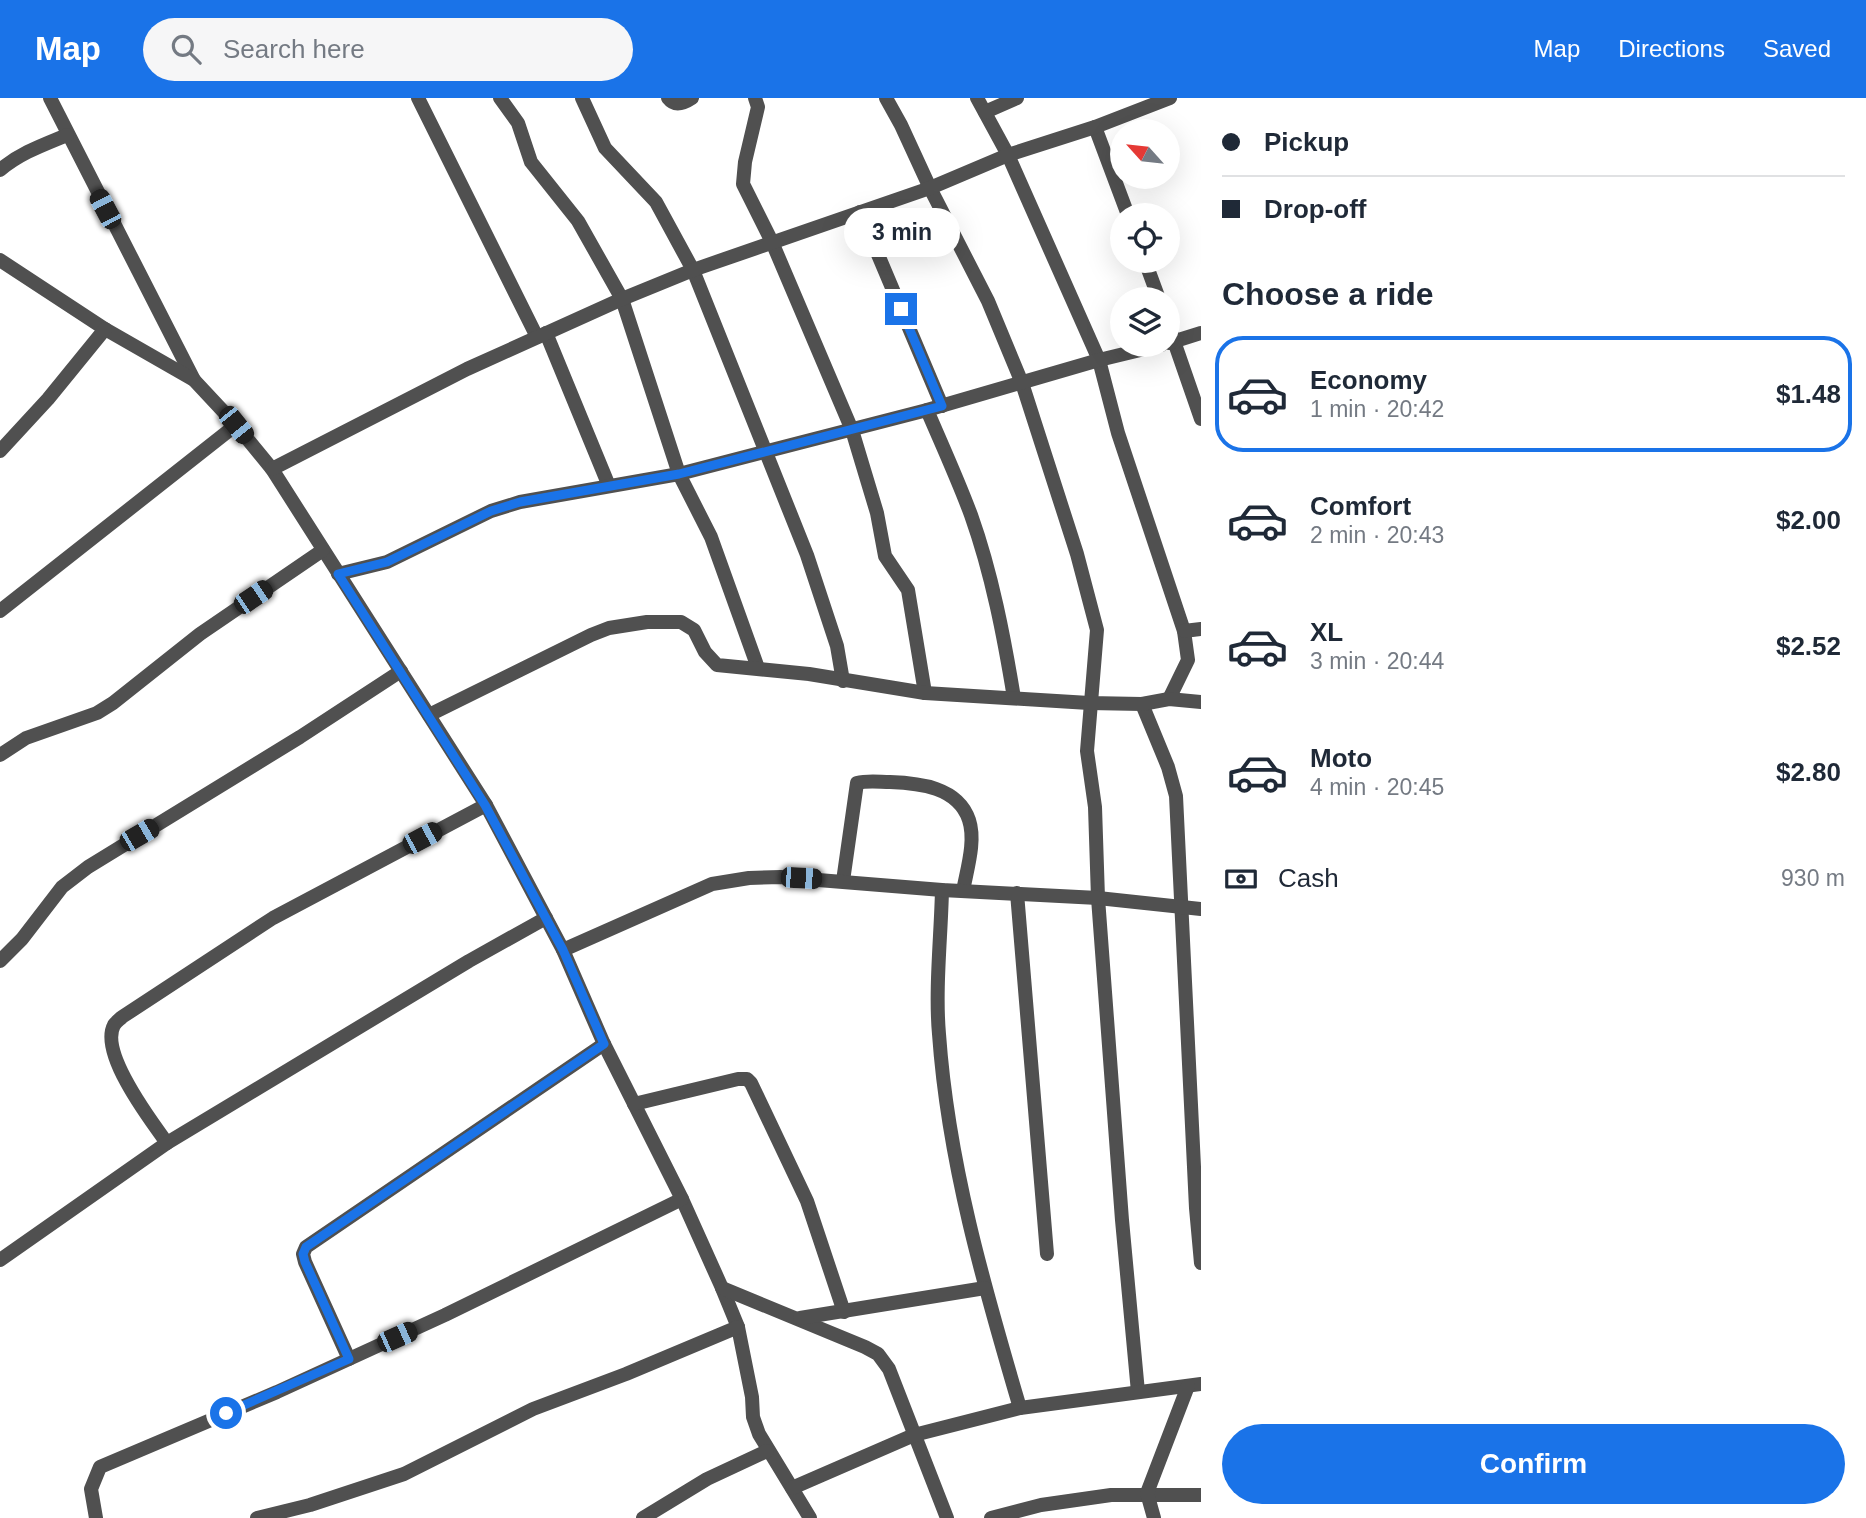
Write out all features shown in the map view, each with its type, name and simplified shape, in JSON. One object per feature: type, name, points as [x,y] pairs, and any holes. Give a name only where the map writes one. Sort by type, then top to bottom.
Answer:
[{"type":"street","points":[[50,98],[194,380],[272,469],[485,805],[546,918],[723,1288],[738,1327],[752,1397],[753,1417],[767,1451],[810,1518]]},
{"type":"street","points":[[418,98],[542,335],[609,486]]},
{"type":"street","points":[[500,98],[518,123],[531,162],[578,220],[622,299],[679,474],[711,537],[758,668]]},
{"type":"street","points":[[582,98],[605,148],[656,202],[693,270],[807,555],[827,611],[843,681]]},
{"type":"street","points":[[668,98],[677,104],[684,104],[692,98]]},
{"type":"street","points":[[755,98],[758,107],[745,162],[743,184],[772,242],[852,430],[877,513],[885,556],[908,590],[925,693]]},
{"type":"street","points":[[886,98],[988,301],[1022,383],[1077,554],[1097,631],[1087,751],[1095,807],[1098,898],[1138,1392]]},
{"type":"street","points":[[977,98],[1008,155],[1099,360],[1118,433],[1184,631],[1188,660],[1169,699]]},
{"type":"street","points":[[985,112],[1017,98]]},
{"type":"street","points":[[272,469],[467,369],[622,299],[693,270],[929,188],[1008,155],[1095,127],[1170,98]]},
{"type":"street","points":[[1095,127],[1124,203]]},
{"type":"street","points":[[0,170],[34,148],[67,135]]},
{"type":"street","points":[[860,212],[934,408],[975,529],[1002,625],[1014,698]]},
{"type":"street","points":[[0,260],[105,329],[194,380]]},
{"type":"street","points":[[0,451],[105,329]]},
{"type":"street","points":[[1180,339],[1201,333]]},
{"type":"street","points":[[338,574],[387,562],[491,511],[520,502],[679,474],[934,408],[1111,357]]},
{"type":"street","points":[[1174,357],[1201,419]]},
{"type":"street","points":[[0,611],[236,425]]},
{"type":"street","points":[[0,755],[26,738],[97,713],[113,703],[201,634],[323,550]]},
{"type":"street","points":[[429,715],[591,635],[609,628],[647,622],[681,622],[694,631],[705,652],[718,665],[758,668],[925,693],[1089,703],[1142,704],[1169,699],[1201,702]]},
{"type":"street","points":[[1184,631],[1201,628]]},
{"type":"street","points":[[0,961],[22,939],[62,887],[88,867],[300,737],[401,671]]},
{"type":"street","points":[[1142,704],[1168,767],[1176,796],[1201,1263]]},
{"type":"street","points":[[843,881],[858,783],[921,783],[936,787],[953,799],[969,819],[970,852],[963,891]]},
{"type":"street","points":[[167,1143],[126,1085],[112,1035],[114,1025],[121,1017],[273,918],[485,805]]},
{"type":"street","points":[[563,950],[712,884],[729,880],[781,877],[942,890],[1098,898],[1201,909]]},
{"type":"street","points":[[942,890],[938,1031],[953,1148],[985,1288],[1020,1408]]},
{"type":"street","points":[[1017,893],[1047,1254]]},
{"type":"street","points":[[0,1260],[167,1143],[546,918]]},
{"type":"street","points":[[349,1359],[305,1262],[303,1254],[306,1247],[604,1044]]},
{"type":"street","points":[[634,1104],[747,1079],[807,1201],[844,1312]]},
{"type":"street","points":[[96,1518],[91,1489],[100,1467],[445,1315],[682,1199]]},
{"type":"street","points":[[723,1288],[878,1354],[889,1369],[947,1518]]},
{"type":"street","points":[[798,1318],[985,1288]]},
{"type":"street","points":[[257,1518],[310,1505],[404,1474],[533,1409],[738,1327]]},
{"type":"street","points":[[792,1488],[914,1435],[1020,1408],[1194,1385]]},
{"type":"street","points":[[1154,1518],[1147,1493],[1157,1460],[1194,1385]]},
{"type":"street","points":[[643,1518],[707,1479],[767,1451]]},
{"type":"street","points":[[991,1518],[1041,1505],[1111,1495],[1201,1494]]},
{"type":"route","points":[[226,1413],[349,1359],[305,1262],[303,1254],[306,1247],[604,1044],[563,950],[485,805],[338,574],[387,562],[464,523],[520,502],[679,474],[942,406],[901,309]]}]
